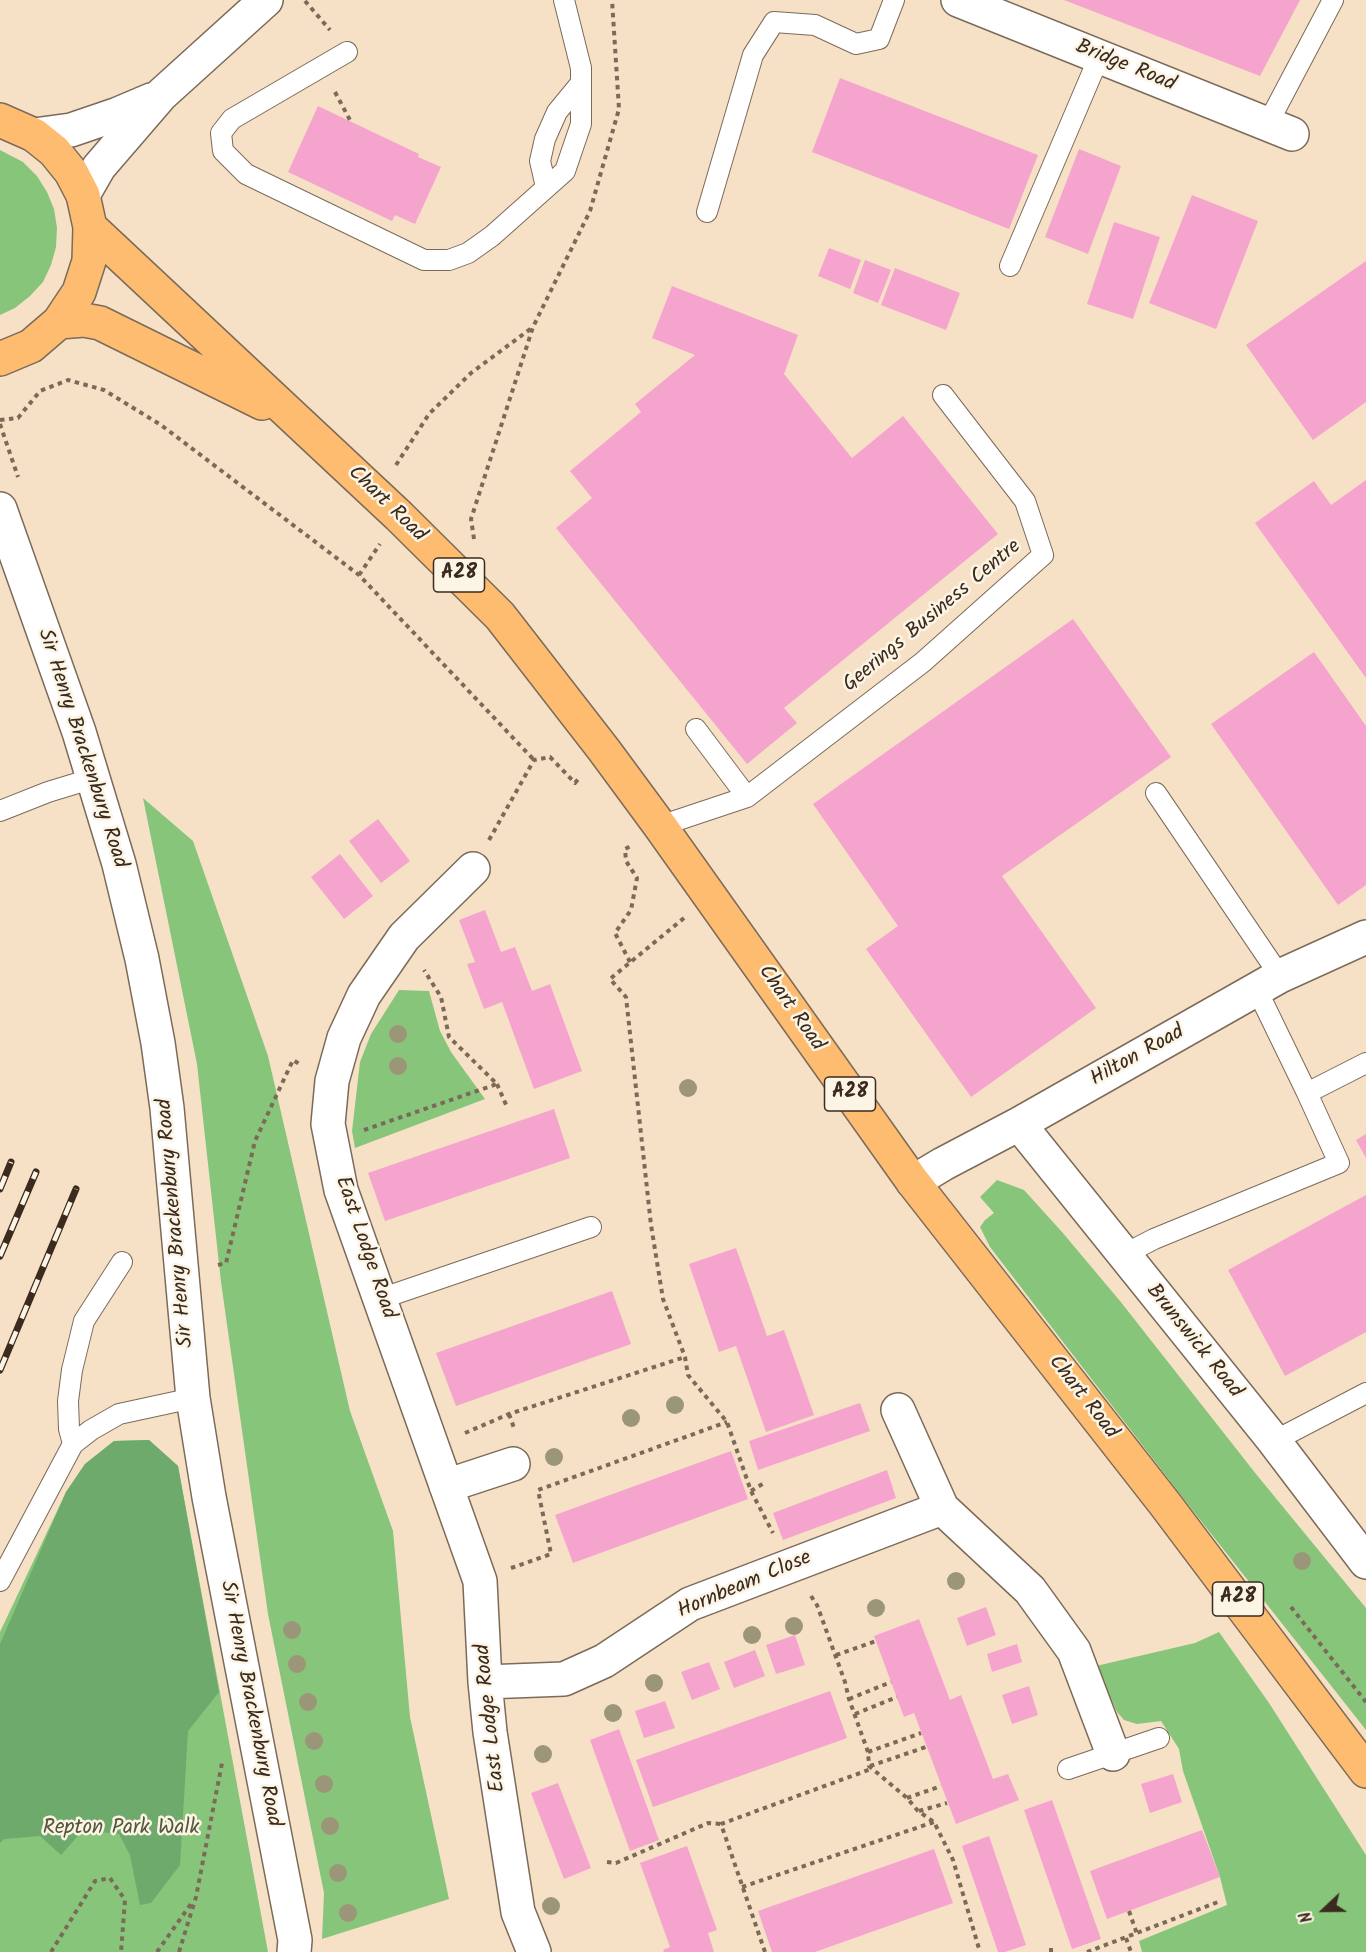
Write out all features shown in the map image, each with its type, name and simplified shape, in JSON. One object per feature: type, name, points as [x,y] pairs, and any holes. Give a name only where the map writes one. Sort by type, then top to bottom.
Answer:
[{"type":"main road","points":[[0,120],[34,135],[54,151],[70,172],[83,195],[90,227],[89,261],[79,292],[59,322],[31,346],[0,358]]},
{"type":"main road","name":"Chart Road","points":[[90,227],[375,494],[501,616],[662,829],[913,1182],[1165,1504],[1366,1771]]},
{"type":"main road","name":"Chart Road","points":[[59,322],[84,320],[100,323],[293,419]]},
{"type":"street","points":[[83,195],[99,167],[161,95],[266,0]]},
{"type":"street","name":"Bridge Road","points":[[958,0],[998,7],[1099,57],[1280,130]]},
{"type":"street","points":[[34,135],[71,130],[118,114],[161,95]]},
{"type":"street","name":"Sir Henry Brackenbury Road","points":[[0,509],[94,778],[142,960],[158,1043],[167,1108],[194,1398],[209,1497],[296,1940],[294,1952]]},
{"type":"street","name":"East Lodge Road","points":[[473,869],[404,937],[364,995],[344,1038],[332,1081],[328,1124],[341,1190],[480,1581],[490,1732],[518,1912],[534,1952]]},
{"type":"street","name":"Hilton Road","points":[[913,1182],[1269,983],[1366,938]]},
{"type":"street","name":"Brunswick Road","points":[[1019,1124],[1274,1441],[1366,1562]]},
{"type":"street","points":[[898,1410],[942,1508],[1030,1590],[1074,1651],[1113,1754]]},
{"type":"street","points":[[446,1486],[513,1464]]},
{"type":"street","name":"Hornbeam Close","points":[[485,1682],[564,1679],[604,1661],[690,1604],[942,1508]]},
{"type":"lane","points":[[347,52],[232,119],[221,133],[224,151],[246,174],[424,260],[449,260],[468,253],[492,236],[565,171],[581,124],[581,68],[564,0]]},
{"type":"lane","points":[[706,212],[753,55],[774,22],[815,25],[856,44],[879,39],[894,0]]},
{"type":"lane","points":[[1280,130],[1333,0]]},
{"type":"lane","points":[[1010,266],[1099,57]]},
{"type":"lane","points":[[546,186],[540,161],[545,139],[557,112],[580,84]]},
{"type":"lane","name":"Geerings Business Centre","points":[[662,829],[747,797],[923,662],[1043,555],[1025,501],[943,395]]},
{"type":"lane","points":[[696,729],[747,797]]},
{"type":"lane","points":[[0,811],[48,792],[94,778]]},
{"type":"lane","points":[[1123,1255],[1154,1239],[1339,1163],[1307,1093],[1269,983],[1156,793]]},
{"type":"lane","points":[[1307,1093],[1366,1063]]},
{"type":"lane","points":[[380,1299],[591,1227]]},
{"type":"lane","points":[[73,1444],[69,1429],[68,1401],[72,1370],[84,1321],[122,1262]]},
{"type":"lane","points":[[1274,1441],[1366,1393]]},
{"type":"lane","points":[[0,1581],[73,1444],[91,1430],[119,1414],[194,1398]]},
{"type":"lane","points":[[1068,1769],[1159,1738]]},
{"type":"path","points":[[297,9],[306,0]]},
{"type":"path","points":[[386,460],[394,468],[429,414],[471,372],[533,327],[471,519],[474,541]]},
{"type":"path","points":[[0,420],[18,418],[40,391],[68,380],[104,390],[161,425],[359,575],[534,760]]},
{"type":"path","points":[[534,760],[550,757],[575,783],[604,750]]},
{"type":"path","points":[[473,869],[534,760]]},
{"type":"path","points":[[630,962],[615,933],[631,910],[637,878],[626,861],[626,849],[662,829]]},
{"type":"path","points":[[713,901],[682,920],[610,979],[626,997],[651,1225],[663,1299],[685,1356],[688,1375],[727,1422],[751,1491],[789,1566],[817,1605],[836,1655],[871,1767],[907,1798],[918,1811],[934,1822],[953,1860],[980,1952]]},
{"type":"path","points":[[404,937],[441,997],[449,1037],[497,1084],[507,1107]]},
{"type":"path","points":[[182,1274],[226,1263],[255,1141],[292,1060],[332,1081]]},
{"type":"path","points":[[332,1141],[497,1084]]},
{"type":"path","points":[[433,1447],[509,1414],[685,1356]]},
{"type":"path","points":[[480,1581],[551,1554],[537,1490],[727,1422]]},
{"type":"path","points":[[751,1491],[764,1483]]},
{"type":"path","points":[[836,1655],[876,1641]]},
{"type":"path","points":[[849,1699],[891,1682]]},
{"type":"path","points":[[855,1714],[897,1697]]},
{"type":"path","points":[[868,1752],[921,1732]]},
{"type":"path","points":[[607,1862],[616,1863],[708,1823],[721,1824],[926,1747]]},
{"type":"path","points":[[179,1952],[196,1897],[222,1763],[257,1748]]},
{"type":"path","points":[[907,1798],[941,1786]]},
{"type":"path","points":[[918,1811],[947,1803]]},
{"type":"path","points":[[742,1887],[934,1822]]},
{"type":"path","points":[[721,1824],[765,1952]]},
{"type":"path","points":[[51,1952],[95,1881],[110,1878],[125,1900],[121,1952]]},
{"type":"path","points":[[157,1952],[196,1897]]},
{"type":"path","points":[[1087,1952],[1218,1902]]},
{"type":"path","points":[[1129,1911],[1137,1934]]},
{"type":"path","points":[[1126,1938],[1131,1952]]},
{"type":"green space","points":[[0,150],[23,162],[37,176],[54,209],[57,228],[56,247],[43,282],[15,308],[0,315]]},
{"type":"green space","points":[[143,798],[193,841],[268,1056],[350,1411],[393,1531],[410,1717],[449,1899],[322,1939],[324,1893],[268,1614],[221,1282],[197,1064]]},
{"type":"green space","points":[[399,990],[429,991],[440,1031],[451,1052],[485,1099],[355,1148],[352,1131],[360,1062],[371,1034]]},
{"type":"green space","points":[[997,1180],[1024,1190],[1062,1232],[1366,1608],[1366,1730],[1190,1507],[990,1247],[980,1227],[994,1213],[980,1197]]},
{"type":"green space","name":"Repton Park Walk","points":[[149,1440],[178,1466],[268,1952],[0,1952],[0,1632],[66,1492],[85,1464],[114,1441]]},
{"type":"green space","name":"Repton Park Walk","points":[[149,1440],[178,1466],[219,1692],[188,1731],[180,1865],[151,1903],[140,1905],[130,1855],[119,1834],[83,1830],[61,1855],[40,1836],[4,1839],[0,1843],[0,1644],[66,1492],[85,1464],[114,1441]]},
{"type":"green space","points":[[1219,1632],[1269,1703],[1366,1855],[1366,1952],[1142,1952],[1139,1941],[1227,1905],[1220,1877],[1183,1771],[1179,1749],[1161,1721],[1137,1724],[1124,1720],[1117,1712],[1096,1666],[1195,1643]]},
{"type":"building","points":[[1064,0],[1300,0],[1260,76]]},
{"type":"building","points":[[840,78],[1038,155],[1009,229],[812,152]]},
{"type":"building","points":[[318,106],[419,154],[418,157],[441,167],[415,224],[395,215],[392,221],[288,172]]},
{"type":"building","points":[[1079,149],[1121,166],[1088,254],[1045,237]]},
{"type":"building","points":[[1192,195],[1258,221],[1216,329],[1149,303]]},
{"type":"building","points":[[1114,222],[1160,237],[1133,319],[1087,304]]},
{"type":"building","points":[[829,248],[861,260],[850,289],[818,276]]},
{"type":"building","points":[[865,260],[891,270],[878,303],[853,293]]},
{"type":"building","points":[[1366,261],[1366,402],[1313,440],[1246,345]]},
{"type":"building","points":[[895,268],[960,293],[946,330],[881,305]]},
{"type":"building","points":[[672,286],[798,335],[784,374],[852,458],[903,416],[998,534],[784,708],[797,723],[747,764],[556,528],[592,498],[570,471],[641,412],[635,404],[695,355],[652,338]]},
{"type":"building","points":[[1366,480],[1366,678],[1255,523],[1314,481],[1331,505]]},
{"type":"building","points":[[1073,619],[1171,757],[1002,876],[1096,1008],[971,1097],[866,949],[898,926],[813,804]]},
{"type":"building","points":[[1314,652],[1366,726],[1366,885],[1338,905],[1211,724]]},
{"type":"building","points":[[378,819],[410,861],[381,883],[349,841]]},
{"type":"building","points":[[340,854],[373,896],[344,919],[311,877]]},
{"type":"building","points":[[485,910],[501,952],[515,947],[532,991],[550,984],[582,1071],[534,1089],[502,1002],[484,1009],[467,964],[475,962],[459,920]]},
{"type":"building","points":[[554,1109],[570,1158],[385,1221],[368,1173]]},
{"type":"building","points":[[1366,1134],[1366,1158],[1356,1140]]},
{"type":"building","points":[[1366,1195],[1366,1332],[1285,1376],[1228,1270]]},
{"type":"building","points":[[736,1248],[767,1336],[784,1330],[814,1415],[766,1432],[736,1346],[719,1352],[689,1264]]},
{"type":"building","points":[[612,1291],[631,1344],[456,1406],[436,1353]]},
{"type":"building","points":[[860,1403],[870,1431],[758,1470],[749,1441]]},
{"type":"building","points":[[731,1451],[748,1499],[573,1563],[555,1515]]},
{"type":"building","points":[[887,1470],[896,1498],[783,1540],[773,1513]]},
{"type":"building","points":[[986,1607],[996,1635],[967,1646],[957,1618]]},
{"type":"building","points":[[919,1619],[950,1700],[961,1695],[993,1779],[1008,1774],[1019,1800],[956,1824],[914,1713],[904,1717],[874,1636]]},
{"type":"building","points":[[795,1635],[805,1665],[776,1674],[766,1645]]},
{"type":"building","points":[[1017,1644],[1022,1662],[992,1672],[987,1654]]},
{"type":"building","points":[[755,1650],[765,1676],[734,1688],[724,1662]]},
{"type":"building","points":[[709,1662],[720,1689],[692,1700],[681,1672]]},
{"type":"building","points":[[1029,1686],[1038,1715],[1012,1724],[1002,1695]]},
{"type":"building","points":[[830,1691],[847,1738],[653,1807],[636,1760]]},
{"type":"building","points":[[665,1701],[675,1728],[644,1738],[635,1711]]},
{"type":"building","points":[[619,1729],[659,1840],[630,1851],[590,1740]]},
{"type":"building","points":[[1173,1774],[1182,1802],[1150,1813],[1141,1784]]},
{"type":"building","points":[[558,1783],[591,1868],[564,1879],[531,1793]]},
{"type":"building","points":[[1052,1800],[1101,1939],[1072,1949],[1024,1810]]},
{"type":"building","points":[[1202,1830],[1220,1877],[1107,1919],[1090,1871]]},
{"type":"building","points":[[989,1836],[1026,1945],[1005,1952],[998,1952],[962,1846]]},
{"type":"building","points":[[687,1846],[717,1930],[708,1933],[714,1952],[664,1952],[663,1950],[670,1947],[640,1863]]},
{"type":"building","points":[[934,1849],[953,1903],[815,1952],[772,1952],[758,1911]]},
{"type":"railway","points":[[0,1189],[11,1162]]},
{"type":"railway","points":[[0,1256],[36,1172]]},
{"type":"railway","points":[[0,1370],[76,1189]]}]
